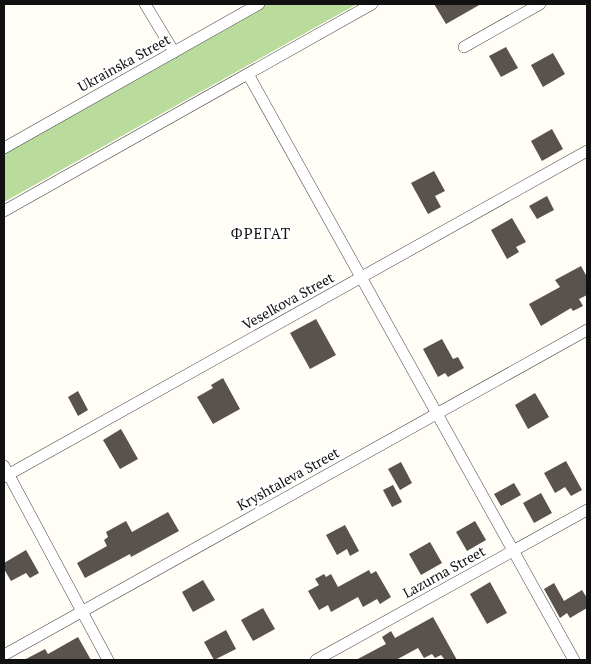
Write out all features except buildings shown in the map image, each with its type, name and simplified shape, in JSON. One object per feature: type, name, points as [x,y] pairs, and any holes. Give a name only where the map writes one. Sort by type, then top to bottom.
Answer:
[{"type":"street","points":[[145,4],[174,52]]},
{"type":"street","name":"Ukrainska Street","points":[[4,148],[259,4]]},
{"type":"street","points":[[4,211],[372,4]]},
{"type":"street","points":[[464,47],[540,4]]},
{"type":"street","points":[[248,74],[574,660]]},
{"type":"street","name":"Veselkova Street","points":[[5,473],[361,278],[587,151]]},
{"type":"street","name":"Kryshtaleva Street","points":[[4,655],[587,330]]},
{"type":"street","points":[[5,473],[108,660]]},
{"type":"street","name":"Lazurna Street","points":[[316,660],[587,510]]},
{"type":"green space","points":[[259,4],[357,4],[4,202],[4,148]]},
{"type":"district","name":"ФРЕГАТ","points":[[261,234]]}]
